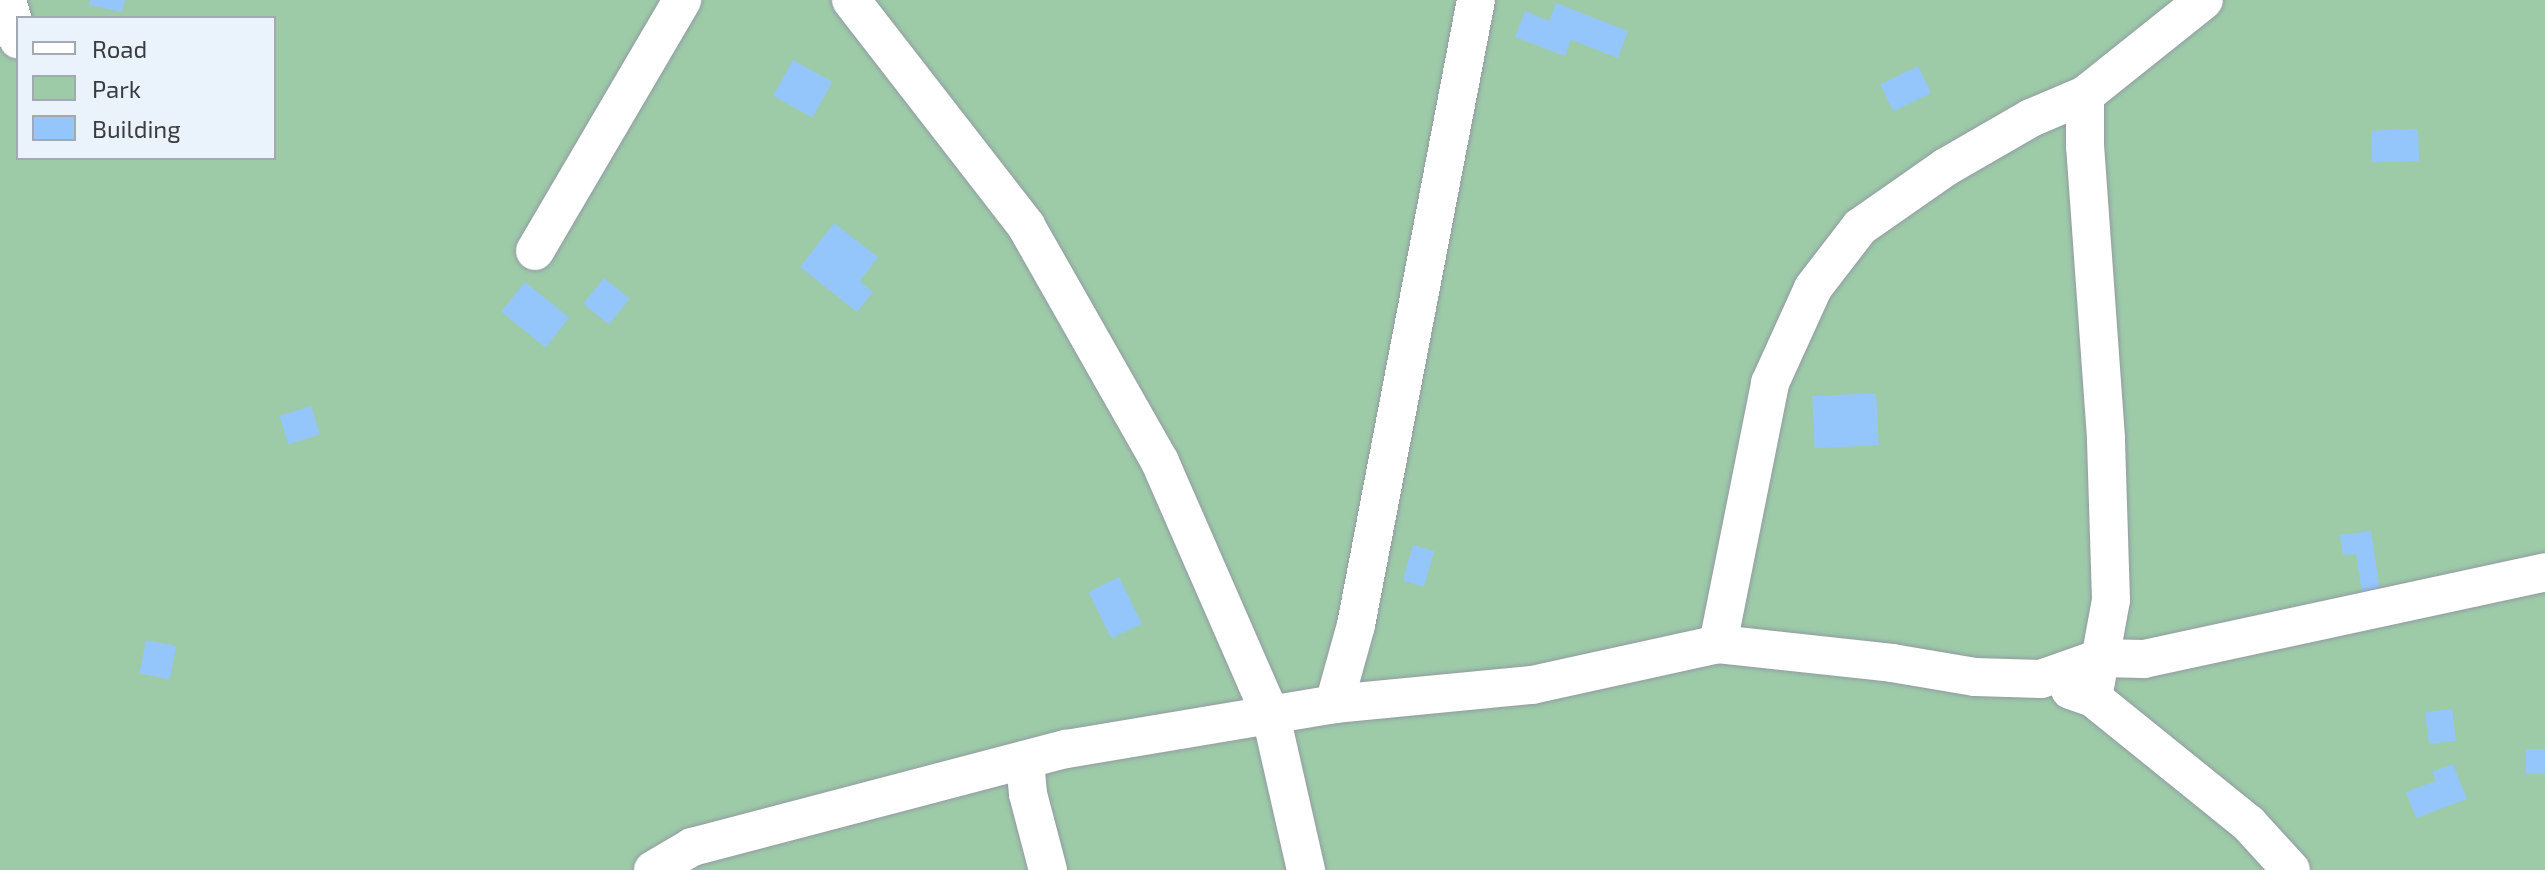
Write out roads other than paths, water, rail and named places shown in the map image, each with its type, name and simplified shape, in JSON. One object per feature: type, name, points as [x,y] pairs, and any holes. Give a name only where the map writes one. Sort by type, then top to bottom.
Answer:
[{"type":"street","points":[[7,0],[16,32]]},
{"type":"street","points":[[535,251],[682,0]]},
{"type":"street","points":[[851,0],[1026,226],[1160,462],[1271,716],[1306,870]]},
{"type":"street","points":[[1334,704],[1356,625],[1476,0]]},
{"type":"street","points":[[1718,644],[1770,383],[1813,288],[1860,227],[1946,167],[2031,118],[2085,95],[2187,6]]},
{"type":"street","points":[[2085,95],[2085,147],[2106,438],[2111,600],[2093,698]]},
{"type":"street","points":[[2041,679],[2100,658],[2144,659],[2545,572]]},
{"type":"street","points":[[653,870],[692,847],[1066,749],[1334,704],[1532,685],[1718,644],[1892,663],[1975,677],[2041,679],[2093,698],[2249,824],[2291,870]]},
{"type":"street","points":[[1025,760],[1028,794],[1048,870]]}]
